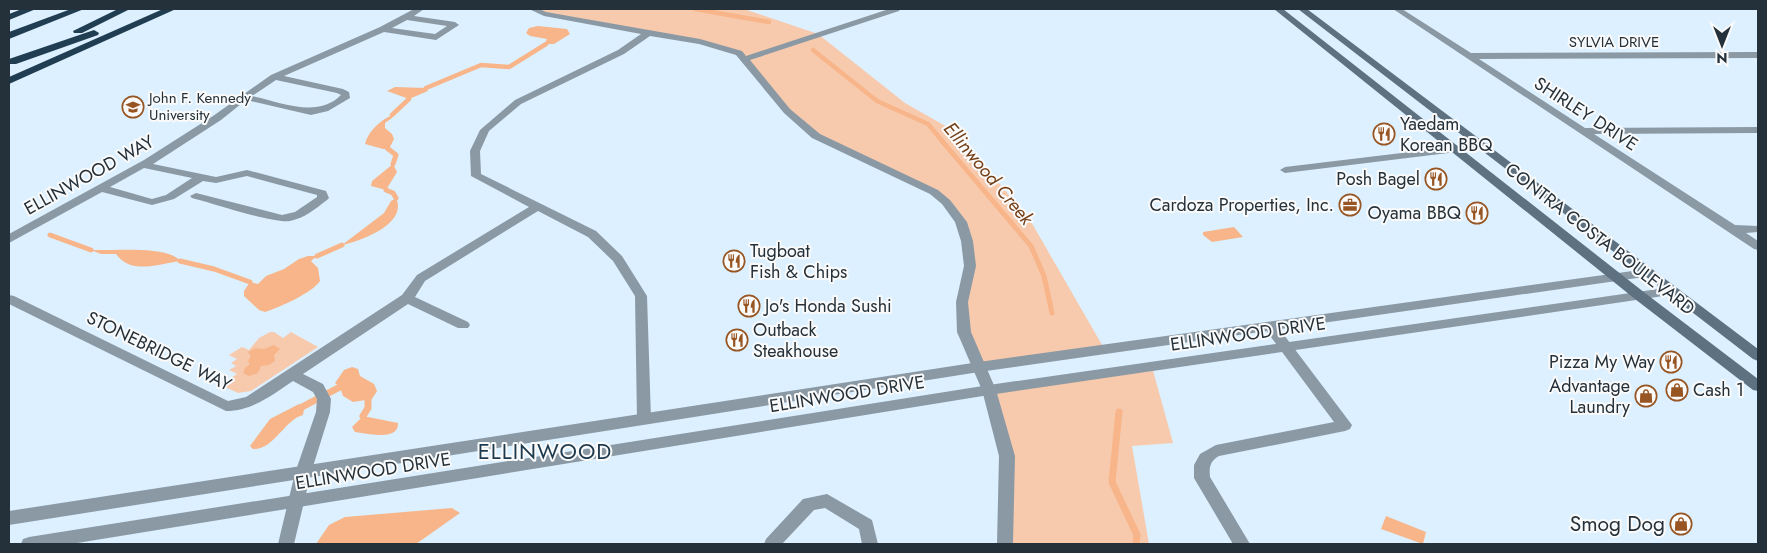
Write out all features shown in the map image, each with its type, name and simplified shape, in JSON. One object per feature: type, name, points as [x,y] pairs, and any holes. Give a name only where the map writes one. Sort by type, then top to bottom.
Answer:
[{"type":"highway","points":[[9,18],[32,9]]},
{"type":"highway","points":[[9,36],[79,9]]},
{"type":"highway","points":[[11,62],[125,9]]},
{"type":"highway","points":[[11,62],[83,37],[150,9]]},
{"type":"highway","points":[[9,81],[171,9]]},
{"type":"main road","name":"CONTRA COSTA BOULEVARD","points":[[1278,9],[1457,149],[1615,277],[1758,386]]},
{"type":"main road","name":"CONTRA COSTA BOULEVARD","points":[[1302,9],[1486,146],[1648,273],[1758,356]]},
{"type":"street","name":"ELLINWOOD WAY","points":[[9,239],[144,165],[217,118],[244,96],[274,78],[383,29],[420,9]]},
{"type":"street","points":[[532,9],[544,14],[700,42],[739,53],[787,111],[816,136],[934,192],[946,202],[960,222],[967,240],[970,266],[962,302],[964,332],[989,390],[1007,456],[1005,544]]},
{"type":"street","points":[[745,59],[896,9]]},
{"type":"street","name":"SHIRLEY DRIVE","points":[[1397,9],[1758,246]]},
{"type":"street","points":[[383,29],[436,37],[455,25],[406,17]]},
{"type":"street","points":[[644,419],[642,296],[618,259],[592,234],[476,176],[475,151],[486,130],[518,102],[621,52],[650,32]]},
{"type":"street","name":"SYLVIA DRIVE","points":[[1470,56],[1758,55]]},
{"type":"street","points":[[244,96],[311,112],[325,110],[345,98],[346,94],[340,91],[274,78]]},
{"type":"street","points":[[1582,131],[1758,130]]},
{"type":"street","points":[[1285,170],[1486,146]]},
{"type":"street","points":[[144,165],[216,180],[247,173],[322,193],[323,198],[298,216],[282,218],[196,196],[212,186],[216,180]]},
{"type":"street","points":[[100,188],[152,202],[170,197],[201,177]]},
{"type":"street","name":"STONEBRIDGE WAY","points":[[9,299],[226,406],[236,406],[251,401],[292,375],[407,298],[421,278],[538,206]]},
{"type":"street","points":[[1734,229],[1758,229]]},
{"type":"street","name":"ELLINWOOD DRIVE","points":[[9,518],[979,367],[1648,273]]},
{"type":"street","name":"ELLINWOOD DRIVE","points":[[29,544],[296,503],[989,390],[1672,291]]},
{"type":"street","points":[[407,298],[463,325]]},
{"type":"street","points":[[1242,544],[1202,478],[1200,468],[1204,459],[1216,451],[1344,426],[1270,326]]},
{"type":"street","points":[[286,544],[303,473],[323,412],[324,399],[318,388],[292,375]]},
{"type":"street","points":[[772,544],[810,504],[827,501],[866,525],[870,544]]},
{"type":"shaded area","points":[[533,9],[744,9],[818,34],[905,103],[956,132],[1030,220],[1105,350],[979,367],[964,332],[970,266],[960,222],[934,192],[816,136],[787,111],[739,53],[700,41],[544,14]]},
{"type":"shaded area","points":[[538,26],[567,29],[570,34],[554,44],[546,44],[547,39],[530,36],[526,33],[529,28]]},
{"type":"shaded area","points":[[395,87],[426,88],[428,91],[409,99],[387,91]]},
{"type":"shaded area","points":[[392,115],[392,118],[385,123],[385,128],[392,134],[394,139],[390,147],[383,149],[365,144],[376,126]]},
{"type":"shaded area","points":[[393,164],[397,172],[386,190],[371,186],[372,181]]},
{"type":"shaded area","points":[[396,198],[398,207],[395,216],[381,230],[360,240],[342,245],[384,213],[391,201]]},
{"type":"shaded area","points":[[1234,227],[1243,237],[1212,242],[1203,235],[1203,232]]},
{"type":"shaded area","points":[[91,250],[152,251],[174,256],[180,261],[154,266],[137,266],[122,260],[116,254],[101,254]]},
{"type":"shaded area","points":[[308,256],[317,256],[311,261],[318,268],[320,281],[303,295],[265,312],[259,310],[244,296],[244,291],[250,282],[258,284],[266,276]]},
{"type":"shaded area","points":[[274,332],[283,338],[291,332],[318,347],[251,391],[238,393],[221,385],[237,374],[229,370],[236,366],[231,363],[237,359],[229,355],[242,347],[249,350],[259,338]]},
{"type":"shaded area","points":[[274,345],[280,349],[274,355],[275,361],[269,365],[261,366],[258,373],[249,376],[243,373],[250,364],[248,361],[251,356],[248,352],[255,348],[264,349]]},
{"type":"shaded area","points":[[352,367],[358,369],[360,376],[374,384],[377,391],[372,399],[353,402],[343,396],[340,387],[335,383],[344,370]]},
{"type":"shaded area","points":[[1152,367],[1173,443],[1132,446],[1149,544],[1005,544],[1007,456],[989,390]]},
{"type":"shaded area","points":[[299,404],[304,409],[303,415],[290,423],[267,445],[253,449],[250,446],[270,419]]},
{"type":"shaded area","points":[[363,416],[398,423],[397,429],[393,433],[381,435],[355,432],[352,427]]},
{"type":"shaded area","points":[[452,508],[460,513],[416,544],[316,544],[329,525],[345,517]]},
{"type":"shaded area","points":[[1386,516],[1426,532],[1423,544],[1381,529]]},
{"type":"waterway","name":"Ellinwood Creek","points":[[695,9],[769,22]]},
{"type":"waterway","points":[[426,88],[481,65],[509,67],[546,44]]},
{"type":"waterway","name":"Ellinwood Creek","points":[[813,50],[877,101],[928,124],[943,142]]},
{"type":"waterway","points":[[392,115],[409,99]]},
{"type":"waterway","name":"Ellinwood Creek","points":[[942,141],[1031,246],[1044,276],[1052,313]]},
{"type":"waterway","points":[[387,148],[396,155],[393,164]]},
{"type":"waterway","points":[[386,190],[393,193],[396,198]]},
{"type":"waterway","points":[[50,235],[91,250]]},
{"type":"waterway","points":[[317,256],[342,245]]},
{"type":"waterway","points":[[180,261],[214,269],[250,282]]},
{"type":"waterway","points":[[302,407],[340,387]]},
{"type":"waterway","points":[[363,416],[368,408],[368,400]]},
{"type":"waterway","name":"Ellinwood Creek","points":[[1119,412],[1112,482],[1137,535],[1136,544]]},
{"type":"place","name":"John F. Kennedy University","points":[[133,107]]},
{"type":"place","name":"Yaedam Korean BBQ","points":[[1384,134]]},
{"type":"place","name":"Posh Bagel","points":[[1436,179]]},
{"type":"place","name":"Cardoza Properties, Inc.","points":[[1350,205]]},
{"type":"place","name":"Oyama BBQ","points":[[1477,213]]},
{"type":"place","name":"Tugboat Fish & Chips","points":[[734,261]]},
{"type":"place","name":"Jo's Honda Sushi","points":[[749,306]]},
{"type":"place","name":"Outback Steakhouse","points":[[737,340]]},
{"type":"place","name":"Pizza My Way","points":[[1671,362]]},
{"type":"place","name":"Cash 1","points":[[1677,390]]},
{"type":"place","name":"Advantage Laundry","points":[[1646,396]]},
{"type":"place","name":"Smog Dog","points":[[1681,524]]},
{"type":"district","name":"ELLINWOOD","points":[[545,451]]}]
